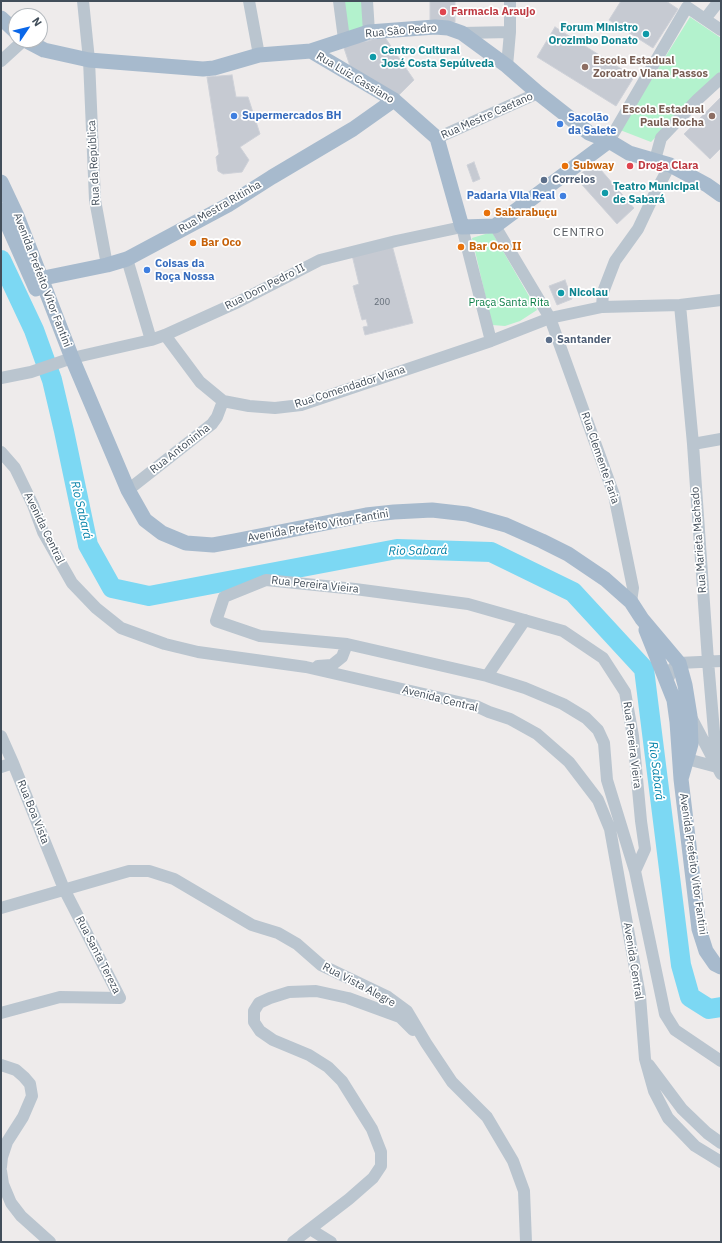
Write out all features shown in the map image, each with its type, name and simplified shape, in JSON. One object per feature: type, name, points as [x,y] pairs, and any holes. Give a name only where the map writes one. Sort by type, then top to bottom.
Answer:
[{"type":"main road","name":"Rua São Pedro","points":[[40,48],[89,60],[202,69],[214,68],[259,55],[311,52],[344,39],[369,32],[435,27],[448,28],[462,33],[507,66],[538,93],[589,133],[609,141],[629,153],[670,165],[721,195]]},
{"type":"main road","name":"Rua Luiz Cassiano","points":[[311,52],[394,100],[437,138]]},
{"type":"main road","name":"Rua Mestra Ritinha","points":[[37,279],[107,265],[128,259],[228,205],[353,129],[394,100]]},
{"type":"main road","points":[[437,138],[462,227],[495,226],[609,141]]},
{"type":"main road","name":"Avenida Prefeito Vitor Fantini","points":[[1,182],[17,216],[37,279]]},
{"type":"main road","name":"Avenida Prefeito Vitor Fantini","points":[[1,210],[37,279],[128,490],[145,520],[162,533],[186,543],[213,545],[366,515],[432,510],[467,514],[506,526],[568,554],[605,579],[631,602],[642,619],[679,663],[685,685],[690,716],[691,744],[684,756]]},
{"type":"main road","name":"Avenida Prefeito Vitor Fantini","points":[[642,619],[674,700],[684,756],[681,779],[699,929],[706,951],[716,964],[721,967]]},
{"type":"street","name":"Rua da República","points":[[83,1],[89,60],[95,200],[107,265]]},
{"type":"street","points":[[249,1],[259,55]]},
{"type":"street","points":[[339,1],[344,39]]},
{"type":"street","points":[[367,1],[369,32]]},
{"type":"street","points":[[507,66],[510,32],[510,1]]},
{"type":"street","points":[[705,19],[719,1]]},
{"type":"street","points":[[609,141],[687,7],[721,30]]},
{"type":"street","points":[[462,33],[510,32]]},
{"type":"street","points":[[1,61],[16,48]]},
{"type":"street","points":[[655,160],[661,138],[697,100],[721,78]]},
{"type":"street","name":"Rua Mestre Caetano","points":[[437,138],[538,93]]},
{"type":"street","points":[[602,307],[603,292],[615,260],[638,229],[670,165]]},
{"type":"street","points":[[495,226],[550,318]]},
{"type":"street","points":[[462,227],[491,341],[550,318],[602,307],[680,305],[721,300]]},
{"type":"street","name":"Rua Dom Pedro II","points":[[1,378],[31,372],[72,358],[151,340],[165,335],[238,302],[320,260],[462,227]]},
{"type":"street","points":[[128,259],[151,340]]},
{"type":"street","name":"Rua Marieta Machado","points":[[680,305],[693,444],[708,661],[720,769]]},
{"type":"street","name":"Rua Clemente Faria","points":[[550,318],[614,495],[633,588],[631,602]]},
{"type":"street","name":"Rua Comendador Viana","points":[[165,335],[200,382],[223,401],[249,406],[275,408],[301,405],[491,341]]},
{"type":"street","name":"Rua Antoninha","points":[[128,490],[212,424],[217,417],[223,401]]},
{"type":"street","points":[[693,444],[721,440]]},
{"type":"street","name":"Avenida Central","points":[[1,452],[15,468],[33,505],[43,532],[72,583],[96,608],[121,628],[165,644],[198,652],[306,667],[476,706],[510,719],[537,734],[569,762],[598,800],[610,829],[640,996],[645,1059],[654,1091],[668,1118],[695,1146],[721,1162]]},
{"type":"street","name":"Rua Pereira Vieira","points":[[635,871],[645,849],[633,736],[625,692],[603,658],[563,631],[468,604],[355,589],[266,580],[224,597],[216,621],[260,636],[347,644],[487,676],[525,688],[563,704],[586,718],[598,730],[604,743],[607,780],[625,834],[635,871],[665,1014],[675,1030],[721,1061]]},
{"type":"street","points":[[487,676],[525,620]]},
{"type":"street","points":[[306,667],[332,665],[342,657],[347,644]]},
{"type":"street","points":[[667,680],[673,668],[679,663],[721,661]]},
{"type":"street","points":[[690,716],[720,769]]},
{"type":"street","name":"Rua Boa Vista","points":[[1,736],[64,889]]},
{"type":"street","points":[[684,756],[720,769]]},
{"type":"street","points":[[1,767],[13,763]]},
{"type":"street","name":"Rua Vista Alegre","points":[[1,908],[129,871],[150,871],[174,879],[252,925],[278,933],[297,944],[322,965],[388,997],[407,1011],[452,1082],[486,1117],[513,1161],[524,1191],[526,1242]]},
{"type":"street","name":"Rua Santa Tereza","points":[[1,1013],[60,997],[120,998],[64,889]]},
{"type":"street","points":[[293,1242],[349,1199],[373,1178],[381,1166],[381,1152],[372,1129],[342,1081],[328,1067],[309,1055],[273,1040],[260,1031],[254,1022],[254,1010],[259,1003],[270,998],[290,992],[316,991],[348,998],[400,1017],[426,1043]]},
{"type":"street","points":[[645,1059],[682,1109],[721,1144]]},
{"type":"street","points":[[1,1065],[16,1070],[24,1077],[30,1084],[32,1096],[23,1117],[7,1142],[2,1157],[1,1167]]},
{"type":"street","points":[[1,1171],[3,1184],[11,1203],[21,1216],[50,1242]]},
{"type":"street","points":[[310,1229],[331,1242]]},
{"type":"green space","points":[[343,1],[364,1],[365,31],[345,32]]},
{"type":"green space","points":[[690,17],[721,38],[721,71],[651,142],[620,130]]},
{"type":"green space","name":"Praça Santa Rita","points":[[492,232],[537,310],[520,321],[505,326],[492,325],[472,238]]},
{"type":"building","name":"Farmacia Araujo","points":[[430,1],[455,1],[455,22],[430,23]]},
{"type":"building","name":"Forum Ministro Orozimbo Donato","points":[[621,1],[666,1],[678,9],[653,48],[609,20]]},
{"type":"building","name":"Escola Estadual Zoroatro Viana Passos","points":[[555,27],[634,77],[616,106],[537,57]]},
{"type":"building","name":"Centro Cultural José Costa Sepúlveda","points":[[384,36],[414,80],[398,96],[351,69],[343,45],[368,41]]},
{"type":"building","name":"Supermercados BH","points":[[232,75],[236,97],[248,97],[260,134],[240,147],[249,160],[242,172],[223,174],[218,171],[216,157],[219,154],[207,77]]},
{"type":"building","name":"Escola Estadual Paula Rocha","points":[[721,97],[721,148],[710,159],[684,134]]},
{"type":"building","points":[[474,162],[480,179],[473,182],[467,165]]},
{"type":"building","name":"Teatro Municipal de Sabará","points":[[594,162],[634,208],[617,224],[576,178]]},
{"type":"building","points":[[392,245],[413,323],[365,335],[363,327],[368,326],[366,319],[362,320],[353,286],[359,284],[352,255]]},
{"type":"building","name":"Nicolau","points":[[565,280],[572,299],[557,305],[549,286]]},
{"type":"waterway","name":"Rio Sabará","points":[[1,260],[34,330],[52,380],[88,545],[112,588],[149,596],[397,549],[491,552],[573,592],[644,669],[681,965],[690,997],[709,1009],[721,1007]]},
{"type":"place","name":"Farmacia Araujo","points":[[443,12]]},
{"type":"place","name":"Forum Ministro Orozimbo Donato","points":[[646,34]]},
{"type":"place","name":"Centro Cultural José Costa Sepúlveda","points":[[373,57]]},
{"type":"place","name":"Escola Estadual Zoroatro Viana Passos","points":[[585,67]]},
{"type":"place","name":"Supermercados BH","points":[[234,116]]},
{"type":"place","name":"Escola Estadual Paula Rocha","points":[[712,116]]},
{"type":"place","name":"Sacolão da Salete","points":[[560,124]]},
{"type":"place","name":"Subway","points":[[565,166]]},
{"type":"place","name":"Droga Clara","points":[[630,166]]},
{"type":"place","name":"Correios","points":[[544,180]]},
{"type":"place","name":"Teatro Municipal de Sabará","points":[[605,193]]},
{"type":"place","name":"Padaria Vila Real","points":[[563,196]]},
{"type":"place","name":"Sabarabuçu","points":[[487,213]]},
{"type":"place","name":"Bar Oco","points":[[193,243]]},
{"type":"place","name":"Bar Oco II","points":[[461,247]]},
{"type":"place","name":"Coisas da Roça Nossa","points":[[147,270]]},
{"type":"place","name":"Nicolau","points":[[561,293]]},
{"type":"place","name":"Santander","points":[[549,340]]},
{"type":"district","name":"CENTRO","points":[[579,233]]}]
